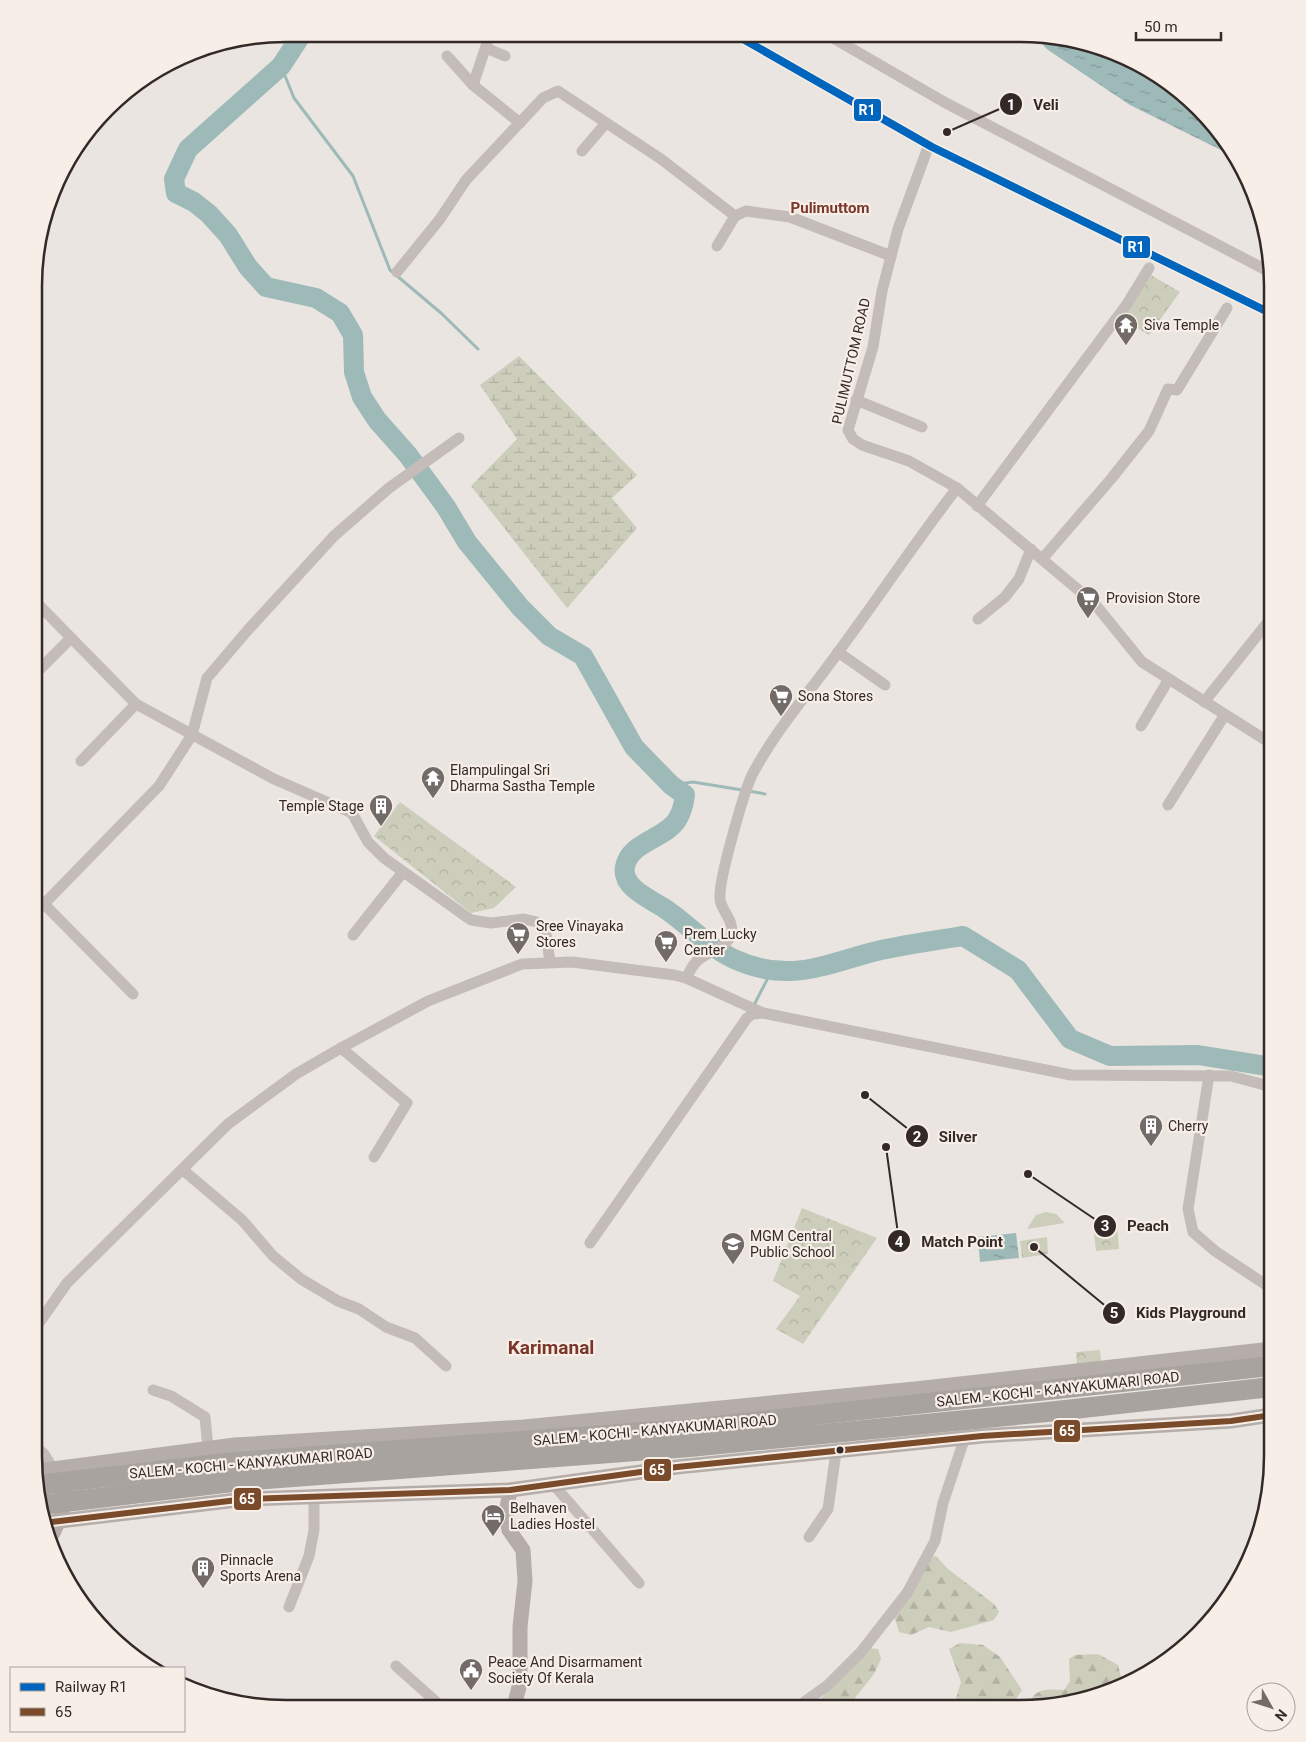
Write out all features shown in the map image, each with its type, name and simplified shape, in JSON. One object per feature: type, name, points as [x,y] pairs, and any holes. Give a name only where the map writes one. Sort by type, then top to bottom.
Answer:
[{"type":"highway","name":"SALEM - KOCHI - KANYAKUMARI ROAD","points":[[44,1482],[58,1476],[685,1429],[1264,1367]]},
{"type":"highway","name":"SALEM - KOCHI - KANYAKUMARI ROAD","points":[[48,1508],[61,1512],[241,1481],[690,1447],[1047,1412],[1264,1388]]},
{"type":"street","points":[[473,85],[488,42]]},
{"type":"street","points":[[840,42],[944,102],[1263,268]]},
{"type":"street","points":[[486,48],[505,56]]},
{"type":"street","points":[[447,56],[473,85],[520,123]]},
{"type":"street","points":[[397,272],[440,219],[466,180],[543,98],[558,91],[661,159],[735,216]]},
{"type":"street","points":[[582,151],[606,123]]},
{"type":"street","name":"PULIMUTTOM ROAD","points":[[927,150],[898,229],[882,291],[873,347],[848,430],[853,439],[862,445],[909,461],[957,488],[1094,603],[1142,662],[1224,716],[1264,739]]},
{"type":"street","points":[[717,246],[735,216],[746,211],[790,217],[891,256]]},
{"type":"street","points":[[977,506],[1127,304],[1149,268]]},
{"type":"street","points":[[1042,558],[1111,479],[1149,430],[1168,389],[1177,390],[1227,308]]},
{"type":"street","points":[[856,400],[922,427]]},
{"type":"street","points":[[42,902],[159,786],[192,735],[208,678],[235,644],[334,536],[389,488],[459,438]]},
{"type":"street","points":[[686,978],[696,961],[726,943],[731,934],[730,923],[720,900],[724,869],[752,776],[794,708],[838,652],[907,554],[957,488]]},
{"type":"street","points":[[978,619],[1005,597],[1019,579],[1031,549]]},
{"type":"street","points":[[42,608],[136,704],[274,779],[352,813],[368,842],[403,872],[471,920],[491,923],[524,919],[537,922],[546,934],[550,962]]},
{"type":"street","points":[[1204,702],[1264,627]]},
{"type":"street","points":[[42,667],[71,638]]},
{"type":"street","points":[[838,652],[885,686]]},
{"type":"street","points":[[1141,726],[1169,679]]},
{"type":"street","points":[[81,761],[136,704]]},
{"type":"street","points":[[1168,805],[1224,716]]},
{"type":"street","points":[[353,935],[403,872]]},
{"type":"street","points":[[42,908],[133,994]]},
{"type":"street","points":[[42,1316],[67,1283],[228,1124],[296,1074],[428,1001],[522,964],[572,962],[686,978],[763,1013],[1071,1075],[1231,1076],[1264,1085]]},
{"type":"street","points":[[590,1242],[747,1018],[753,1014],[763,1013]]},
{"type":"street","points":[[341,1048],[407,1103],[374,1157]]},
{"type":"street","points":[[1209,1075],[1188,1209],[1193,1232],[1215,1251],[1264,1283]]},
{"type":"street","points":[[183,1170],[242,1220],[273,1256],[301,1279],[338,1301],[359,1309],[386,1327],[415,1338],[446,1366]]},
{"type":"street","points":[[43,1473],[58,1476],[208,1448],[235,1445],[524,1427],[915,1389],[1264,1350]]},
{"type":"street","points":[[153,1390],[171,1396],[206,1417],[208,1448]]},
{"type":"street","points":[[51,1518],[61,1512],[246,1499],[510,1490],[677,1467],[964,1440],[982,1436],[1231,1421],[1264,1416]]},
{"type":"street","points":[[807,1700],[828,1685],[861,1652],[907,1593],[935,1541],[943,1503],[964,1440]]},
{"type":"street","points":[[42,1452],[58,1476],[61,1512],[54,1530]]},
{"type":"street","points":[[808,1537],[828,1509],[836,1452]]},
{"type":"street","points":[[553,1484],[639,1583]]},
{"type":"street","points":[[510,1490],[506,1514],[508,1530],[522,1550],[525,1581],[520,1627],[520,1683],[516,1700]]},
{"type":"street","points":[[289,1607],[309,1556],[314,1530],[314,1498]]},
{"type":"street","points":[[396,1666],[434,1700]]},
{"type":"green space","points":[[1151,275],[1180,292],[1149,335],[1123,319]]},
{"type":"green space","points":[[519,356],[637,475],[612,498],[637,528],[567,608],[471,486],[517,439],[480,385]]},
{"type":"green space","points":[[400,802],[516,887],[494,908],[471,913],[374,836]]},
{"type":"green space","points":[[802,1208],[877,1238],[803,1344],[776,1329],[800,1296],[773,1281]]},
{"type":"green space","points":[[1046,1212],[1056,1214],[1065,1223],[1027,1229],[1036,1215]]},
{"type":"green space","points":[[1117,1224],[1119,1249],[1096,1251],[1093,1226]]},
{"type":"green space","points":[[1047,1237],[1048,1254],[1022,1258],[1020,1241]]},
{"type":"green space","points":[[1100,1350],[1101,1362],[1077,1364],[1076,1352]]},
{"type":"green space","points":[[936,1556],[948,1569],[994,1604],[999,1612],[994,1620],[951,1632],[929,1627],[911,1635],[899,1632],[894,1616],[927,1558]]},
{"type":"green space","points":[[960,1643],[983,1645],[1000,1657],[1022,1690],[1015,1700],[956,1700],[961,1682],[949,1649]]},
{"type":"green space","points":[[868,1648],[878,1649],[881,1659],[874,1674],[853,1700],[819,1700]]},
{"type":"green space","points":[[1098,1654],[1118,1665],[1121,1677],[1098,1687],[1067,1695],[1031,1699],[1041,1691],[1064,1690],[1070,1681],[1069,1659],[1075,1655]]},
{"type":"water","points":[[1042,44],[1067,47],[1098,55],[1141,75],[1168,93],[1192,114],[1222,150],[1130,105],[1048,50]]},
{"type":"water","points":[[1016,1233],[1019,1258],[980,1262],[978,1237]]},
{"type":"waterway","points":[[297,42],[281,66],[188,149],[174,179],[176,193],[194,202],[209,214],[228,235],[248,267],[266,287],[316,298],[340,313],[353,335],[354,372],[362,397],[377,420],[408,455],[446,507],[467,542],[520,607],[549,636],[583,656],[634,747],[671,785],[685,795],[677,820],[664,832],[640,846],[628,859],[625,867],[627,881],[638,892],[673,914],[715,948],[734,959],[754,967],[791,971],[808,969],[881,950],[963,936],[1018,970],[1070,1039],[1110,1056],[1198,1055],[1264,1066]]},
{"type":"waterway","points":[[274,74],[281,66],[294,98],[353,176],[390,270],[441,313],[478,349]]},
{"type":"waterway","points":[[671,785],[693,782],[742,790]]},
{"type":"waterway","points":[[749,791],[765,794]]},
{"type":"waterway","points":[[755,1003],[771,972]]},
{"type":"rail line","name":"R1","points":[[748,42],[932,147],[1264,310]]},
{"type":"transit line","name":"65","points":[[52,1522],[246,1499],[510,1490],[677,1467],[982,1436],[1231,1421],[1264,1416]]},
{"type":"place","name":"Veli","points":[[947,132]]},
{"type":"place","name":"Siva Temple","points":[[1126,346]]},
{"type":"place","name":"Provision Store","points":[[1088,619]]},
{"type":"place","name":"Sona Stores","points":[[781,717]]},
{"type":"place","name":"Elampulingal Sri Dharma Sastha Temple","points":[[433,799]]},
{"type":"place","name":"Temple Stage","points":[[381,827]]},
{"type":"place","name":"Sree Vinayaka Stores","points":[[518,955]]},
{"type":"place","name":"Prem Lucky Center","points":[[666,963]]},
{"type":"place","name":"Silver","points":[[865,1095]]},
{"type":"place","name":"Match Point","points":[[886,1147]]},
{"type":"place","name":"Cherry","points":[[1151,1147]]},
{"type":"place","name":"Peach","points":[[1028,1174]]},
{"type":"place","name":"Kids Playground","points":[[1034,1247]]},
{"type":"place","name":"MGM Central Public School","points":[[733,1265]]},
{"type":"place","name":"Belhaven Ladies Hostel","points":[[493,1537]]},
{"type":"place","name":"Pinnacle Sports Arena","points":[[203,1589]]},
{"type":"place","name":"Peace And Disarmament Society Of Kerala","points":[[471,1691]]},
{"type":"district","name":"Pulimuttom","points":[[830,208]]},
{"type":"district","name":"Karimanal","points":[[551,1347]]}]
